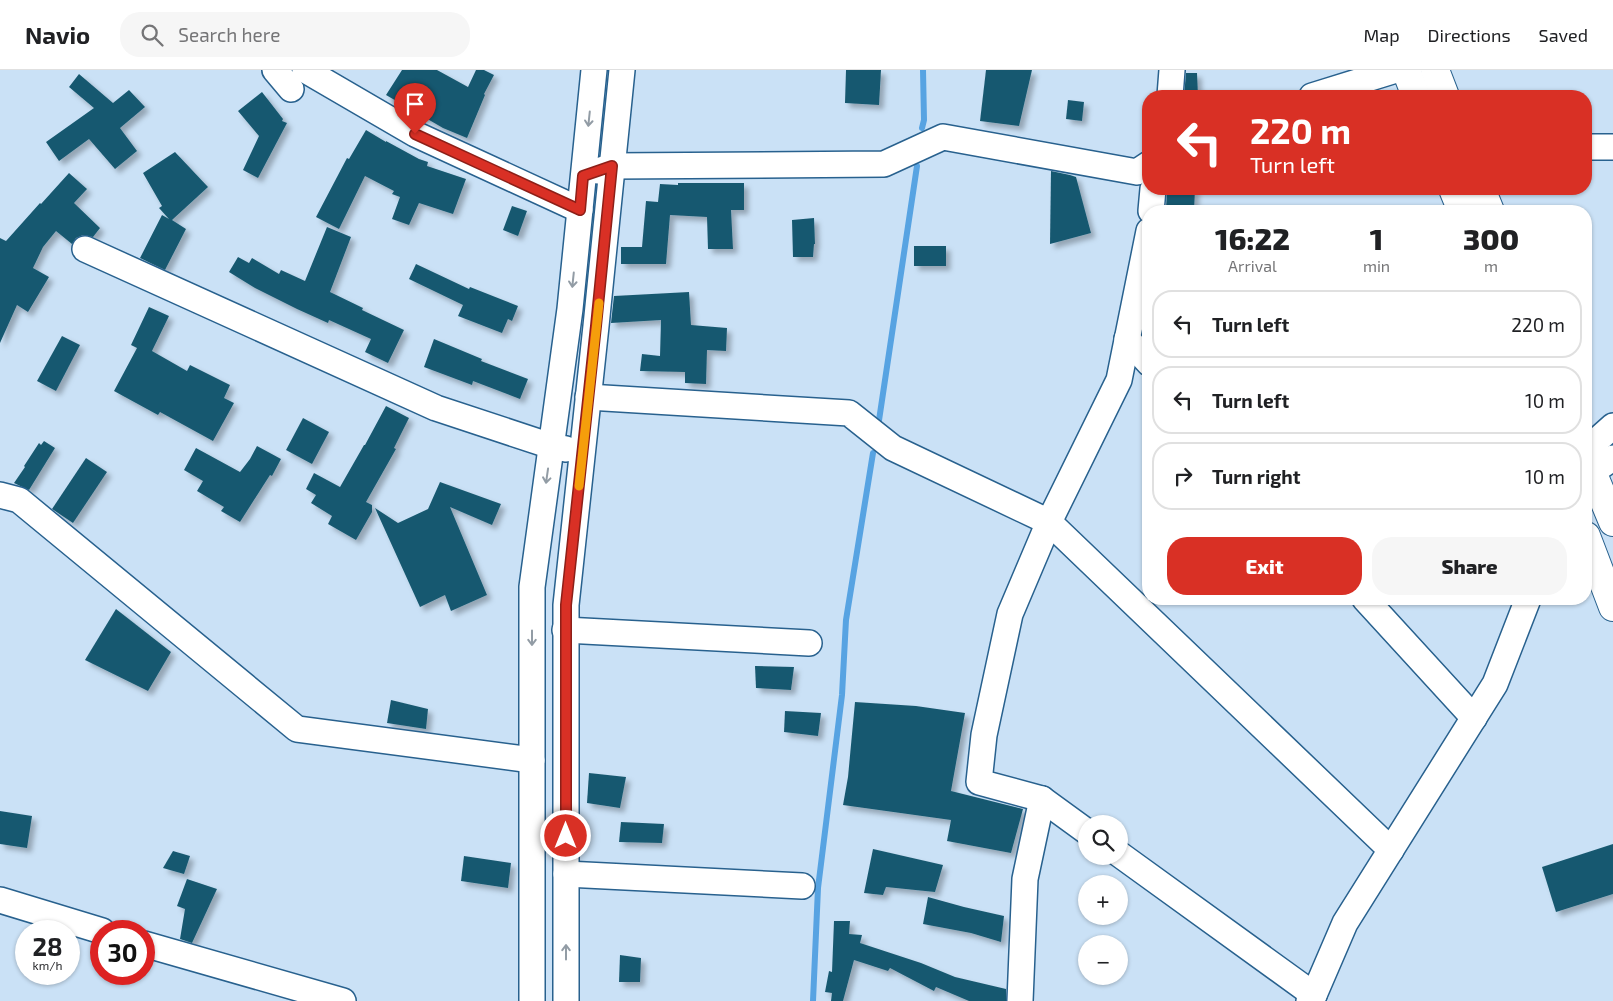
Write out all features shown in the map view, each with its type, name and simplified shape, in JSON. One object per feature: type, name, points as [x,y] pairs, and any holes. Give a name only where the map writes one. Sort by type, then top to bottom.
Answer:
[{"type":"main road","points":[[1406,70],[1414,90]]},
{"type":"main road","points":[[1435,70],[1443,90]]},
{"type":"main road","points":[[1594,459],[1613,522]]},
{"type":"main road","points":[[1592,552],[1613,607]]},
{"type":"street","points":[[274,70],[298,79],[580,210]]},
{"type":"street","points":[[532,1001],[532,586],[570,309],[594,70]]},
{"type":"street","points":[[566,1001],[566,605],[622,70]]},
{"type":"street","points":[[1170,90],[1172,70]]},
{"type":"street","points":[[1331,90],[1396,70]]},
{"type":"street","points":[[583,176],[612,166],[884,164],[943,136],[1137,172],[1142,169]]},
{"type":"street","points":[[1592,147],[1613,147]]},
{"type":"street","points":[[85,249],[436,408],[551,446],[582,452]]},
{"type":"street","points":[[1078,825],[1042,799],[979,782],[984,735],[1010,614],[1049,522],[1119,380],[1142,265]]},
{"type":"street","points":[[1127,339],[1142,355]]},
{"type":"street","points":[[588,397],[849,413],[893,448],[1049,522],[1391,850]]},
{"type":"street","points":[[1594,459],[1613,426]]},
{"type":"street","points":[[0,495],[19,500],[297,729],[532,760]]},
{"type":"street","points":[[1370,605],[1474,718]]},
{"type":"street","points":[[1128,861],[1311,998],[1345,923],[1495,684],[1526,605]]},
{"type":"street","points":[[565,630],[809,644]]},
{"type":"street","points":[[1020,1001],[1025,879],[1042,799]]},
{"type":"street","points":[[566,874],[802,886]]},
{"type":"street","points":[[0,900],[90,927]]},
{"type":"street","points":[[155,947],[343,1001]]},
{"type":"building","points":[[402,70],[437,70],[468,87],[476,70],[484,70],[494,75],[484,94],[467,138],[443,128],[386,95]]},
{"type":"building","points":[[846,70],[881,70],[879,105],[845,103]]},
{"type":"building","points":[[986,70],[1032,70],[1019,126],[980,121]]},
{"type":"building","points":[[1186,73],[1197,73],[1198,90],[1185,90]]},
{"type":"building","points":[[79,74],[113,103],[129,90],[145,107],[120,128],[137,151],[115,169],[89,139],[59,161],[46,142],[94,108],[69,87]]},
{"type":"building","points":[[262,92],[283,119],[282,121],[287,123],[258,178],[243,170],[259,136],[238,111]]},
{"type":"building","points":[[1068,100],[1084,102],[1082,121],[1066,119]]},
{"type":"building","points":[[366,130],[428,162],[427,166],[466,179],[453,214],[419,203],[409,225],[392,219],[400,197],[392,194],[394,191],[365,176],[339,229],[316,217],[347,158],[349,159]]},
{"type":"building","points":[[175,152],[208,187],[172,220],[186,229],[165,270],[140,258],[162,215],[169,219],[159,208],[162,206],[143,173]]},
{"type":"building","points":[[1051,171],[1076,177],[1091,233],[1050,244]]},
{"type":"building","points":[[69,173],[87,189],[74,203],[100,228],[93,237],[83,235],[76,238],[72,244],[56,231],[43,247],[33,268],[49,277],[28,312],[17,305],[0,343],[0,238],[6,241]]},
{"type":"building","points":[[678,183],[744,183],[744,210],[731,210],[733,249],[708,249],[707,217],[670,215],[666,264],[621,264],[621,247],[642,247],[646,201],[658,202],[660,184],[678,185]]},
{"type":"building","points":[[1167,195],[1195,195],[1194,205],[1166,205]]},
{"type":"building","points":[[512,206],[527,211],[518,236],[503,230]]},
{"type":"building","points":[[814,218],[815,244],[813,257],[793,257],[792,220]]},
{"type":"building","points":[[327,227],[351,237],[330,292],[404,330],[388,363],[365,352],[371,339],[329,320],[328,323],[297,309],[255,288],[229,272],[238,257],[249,263],[252,258],[279,274],[281,270],[305,281]]},
{"type":"building","points":[[914,246],[946,246],[946,266],[914,266]]},
{"type":"building","points":[[416,264],[469,289],[470,287],[518,306],[512,321],[508,319],[502,333],[458,316],[463,305],[409,279]]},
{"type":"building","points":[[689,292],[691,325],[727,328],[726,351],[707,350],[706,384],[685,383],[685,372],[640,371],[642,354],[660,356],[661,320],[611,323],[614,296]]},
{"type":"building","points":[[149,307],[169,316],[152,351],[187,371],[190,365],[230,385],[224,398],[234,403],[213,441],[160,412],[158,415],[114,391],[137,348],[131,345]]},
{"type":"building","points":[[62,336],[80,345],[56,391],[37,381]]},
{"type":"building","points":[[434,339],[482,359],[481,361],[528,379],[520,399],[473,381],[472,385],[424,367]]},
{"type":"building","points":[[386,406],[409,418],[394,448],[396,449],[366,502],[372,505],[372,512],[356,540],[328,524],[332,516],[311,503],[316,495],[306,489],[314,473],[340,487]]},
{"type":"building","points":[[303,418],[329,432],[312,464],[286,450]]},
{"type":"building","points":[[44,441],[55,448],[29,490],[14,483],[39,443],[41,445]]},
{"type":"building","points":[[257,446],[281,459],[272,476],[270,475],[240,522],[221,511],[224,507],[197,491],[203,481],[184,470],[196,448],[240,472]]},
{"type":"building","points":[[86,458],[107,472],[73,523],[52,509]]},
{"type":"building","points":[[440,482],[501,504],[492,525],[450,507],[487,595],[451,611],[445,595],[420,607],[375,508],[398,523],[428,509]]},
{"type":"building","points":[[116,609],[171,652],[148,691],[85,660]]},
{"type":"building","points":[[755,666],[794,667],[791,690],[756,688]]},
{"type":"building","points":[[391,700],[428,709],[426,729],[387,723]]},
{"type":"building","points":[[855,702],[916,706],[965,713],[951,791],[1023,809],[1011,853],[947,841],[951,820],[843,805],[848,777]]},
{"type":"building","points":[[785,711],[821,713],[818,736],[784,732]]},
{"type":"building","points":[[589,773],[626,777],[620,808],[587,803]]},
{"type":"building","points":[[0,811],[32,816],[27,848],[0,844]]},
{"type":"building","points":[[621,822],[664,824],[662,843],[619,842]]},
{"type":"building","points":[[1613,844],[1613,894],[1556,912],[1542,867]]},
{"type":"building","points":[[873,849],[943,865],[935,892],[886,887],[883,895],[864,893]]},
{"type":"building","points":[[173,851],[190,856],[184,874],[163,868]]},
{"type":"building","points":[[464,856],[511,863],[508,888],[461,881]]},
{"type":"building","points":[[187,879],[217,889],[192,943],[180,939],[185,909],[177,906]]},
{"type":"building","points":[[928,897],[1004,916],[1001,942],[971,933],[923,924]]},
{"type":"building","points":[[834,921],[850,921],[849,934],[862,935],[860,943],[921,963],[955,977],[1006,989],[1006,1001],[969,1001],[936,987],[934,991],[890,968],[888,971],[854,960],[843,1001],[831,1001],[832,993],[825,992],[829,971],[832,972]]},
{"type":"building","points":[[620,955],[641,958],[640,982],[619,982]]},
{"type":"waterway","points":[[922,128],[924,120],[923,70]]},
{"type":"waterway","points":[[878,427],[917,166]]},
{"type":"waterway","points":[[813,1001],[818,888],[842,695],[846,620],[873,453]]},
{"type":"slow traffic","points":[[579,486],[599,303]]},
{"type":"route","points":[[415,134],[580,210],[583,176],[612,166],[566,605],[566,836]]}]
